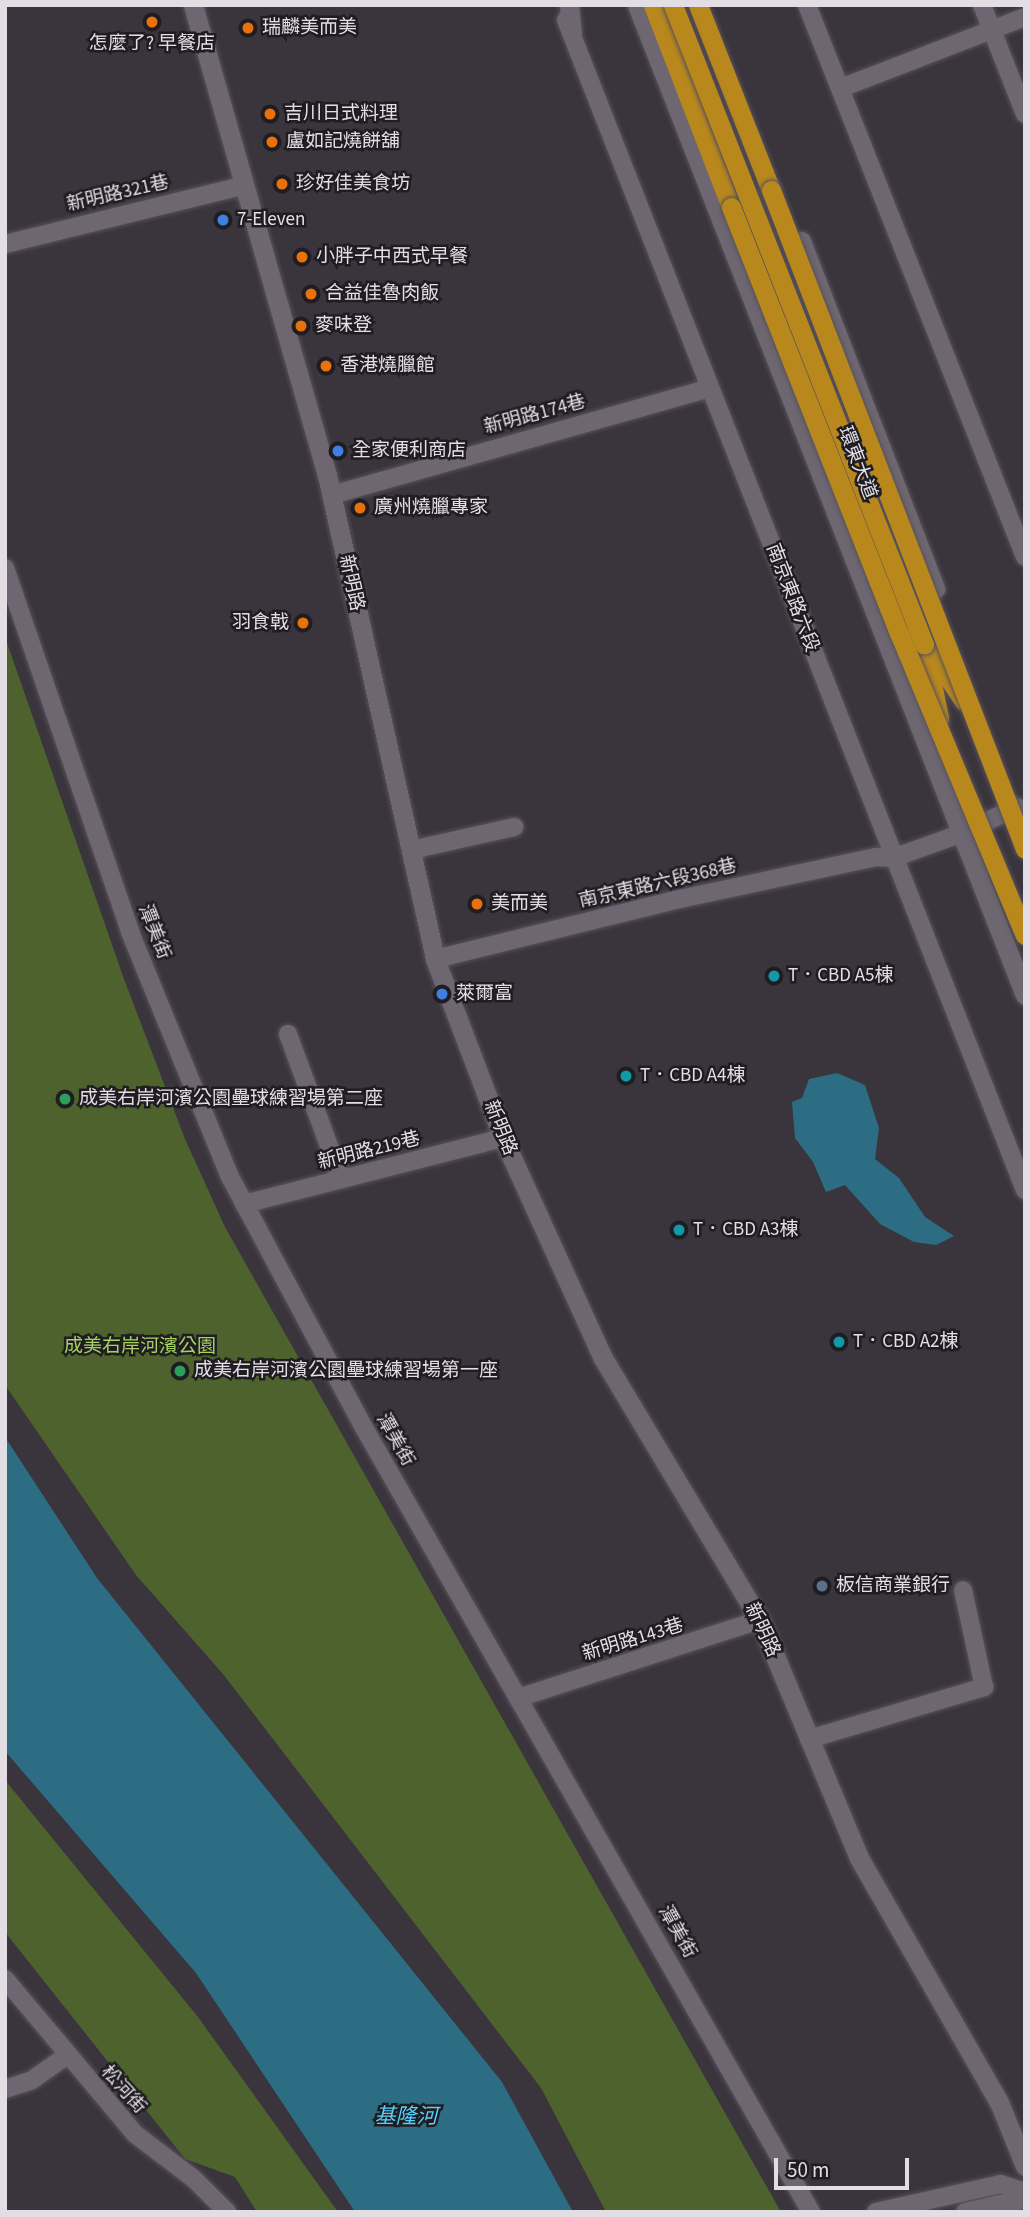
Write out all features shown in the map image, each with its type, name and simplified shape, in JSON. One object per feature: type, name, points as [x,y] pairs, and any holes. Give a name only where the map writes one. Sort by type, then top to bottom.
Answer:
[{"type":"highway","name":"環東大道","points":[[653,5],[944,742],[1025,936]]},
{"type":"highway","points":[[673,5],[924,644],[944,742]]},
{"type":"highway","name":"環東大道","points":[[698,5],[1025,849]]},
{"type":"highway","points":[[924,644],[975,716]]},
{"type":"street","name":"新明路","points":[[193,5],[331,495],[435,959],[503,1138],[603,1358],[760,1620],[859,1858],[999,2102],[1025,2166]]},
{"type":"street","name":"南京東路六段","points":[[561,5],[1025,1190]]},
{"type":"street","points":[[569,5],[572,34]]},
{"type":"street","points":[[637,5],[1025,995]]},
{"type":"street","points":[[707,5],[859,387],[1021,816]]},
{"type":"street","points":[[807,5],[1017,514],[1025,557]]},
{"type":"street","points":[[982,5],[1025,114]]},
{"type":"street","points":[[841,88],[1025,17]]},
{"type":"street","name":"新明路321巷","points":[[5,244],[242,186]]},
{"type":"street","points":[[798,412],[859,387]]},
{"type":"street","name":"新明路174巷","points":[[331,495],[709,388]]},
{"type":"street","name":"潭美街","points":[[5,568],[131,932],[214,1145],[244,1204],[518,1698],[811,2212]]},
{"type":"street","name":"南京東路六段368巷","points":[[435,959],[680,899],[893,858],[1021,816]]},
{"type":"street","points":[[411,850],[514,827]]},
{"type":"street","points":[[288,1034],[341,1180]]},
{"type":"street","name":"新明路219巷","points":[[244,1204],[503,1138]]},
{"type":"street","points":[[809,1739],[984,1687],[963,1590]]},
{"type":"street","name":"新明路143巷","points":[[518,1698],[760,1620]]},
{"type":"street","name":"松河街","points":[[5,1979],[84,2078],[135,2134],[194,2179],[227,2212]]},
{"type":"street","points":[[5,2089],[32,2080],[66,2056]]},
{"type":"street","points":[[876,2212],[1001,2184],[1025,2192]]},
{"type":"street","points":[[965,2212],[1025,2198]]},
{"type":"green space","name":"成美右岸河濱公園","points":[[5,637],[124,979],[185,1139],[225,1227],[781,2212],[606,2212],[541,2088],[223,1674],[136,1575],[5,1385]]},
{"type":"green space","points":[[5,1780],[198,2017],[338,2212],[257,2212],[235,2177],[185,2159],[5,1932]]},
{"type":"water","points":[[837,1073],[865,1085],[879,1128],[875,1159],[899,1178],[925,1217],[954,1236],[936,1245],[914,1242],[880,1224],[845,1185],[826,1192],[813,1162],[795,1138],[792,1102],[802,1098],[809,1079]]},
{"type":"water","name":"基隆河","points":[[5,1437],[97,1578],[502,2082],[573,2212],[355,2212],[196,1973],[5,1751]]},
{"type":"place","name":"怎麼了? 早餐店","points":[[152,22]]},
{"type":"place","name":"瑞麟美而美","points":[[248,28]]},
{"type":"place","name":"吉川日式料理","points":[[270,114]]},
{"type":"place","name":"盧如記燒餅舖","points":[[272,142]]},
{"type":"place","name":"珍好佳美食坊","points":[[282,184]]},
{"type":"place","name":"7-Eleven","points":[[223,220]]},
{"type":"place","name":"小胖子中西式早餐","points":[[302,257]]},
{"type":"place","name":"合益佳魯肉飯","points":[[311,294]]},
{"type":"place","name":"麥味登","points":[[301,326]]},
{"type":"place","name":"香港燒臘館","points":[[326,366]]},
{"type":"place","name":"全家便利商店","points":[[338,451]]},
{"type":"place","name":"廣州燒臘專家","points":[[360,508]]},
{"type":"place","name":"羽食戟","points":[[303,623]]},
{"type":"place","name":"美而美","points":[[477,904]]},
{"type":"place","name":"T．CBD A5棟","points":[[774,976]]},
{"type":"place","name":"萊爾富","points":[[442,994]]},
{"type":"place","name":"T．CBD A4棟","points":[[626,1076]]},
{"type":"place","name":"成美右岸河濱公園壘球練習場第二座","points":[[65,1099]]},
{"type":"place","name":"T．CBD A3棟","points":[[679,1230]]},
{"type":"place","name":"T．CBD A2棟","points":[[839,1342]]},
{"type":"place","name":"成美右岸河濱公園壘球練習場第一座","points":[[180,1371]]},
{"type":"place","name":"板信商業銀行","points":[[822,1586]]}]
